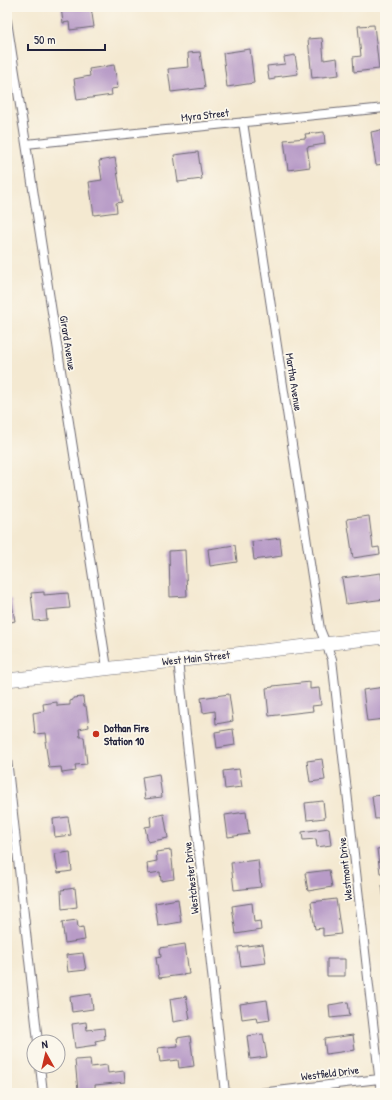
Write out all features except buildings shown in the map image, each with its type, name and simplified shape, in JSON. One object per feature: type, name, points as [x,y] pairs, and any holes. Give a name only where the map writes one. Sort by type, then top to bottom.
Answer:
[{"type":"main road","name":"West Main Street","points":[[7,680],[385,637]]},
{"type":"street","name":"Girard Avenue","points":[[7,21],[107,668]]},
{"type":"street","name":"Myra Street","points":[[26,144],[385,108]]},
{"type":"street","name":"Martha Avenue","points":[[243,122],[320,629],[326,644]]},
{"type":"street","name":"Westmont Drive","points":[[326,644],[332,659],[381,1093]]},
{"type":"street","name":"Westchester Drive","points":[[178,660],[226,1093]]},
{"type":"street","points":[[7,759],[37,1034]]},
{"type":"street","points":[[41,1074],[43,1093]]},
{"type":"street","name":"Westfield Drive","points":[[260,1093],[379,1079]]},
{"type":"place","name":"Dothan Fire Station 10","points":[[96,734]]}]
